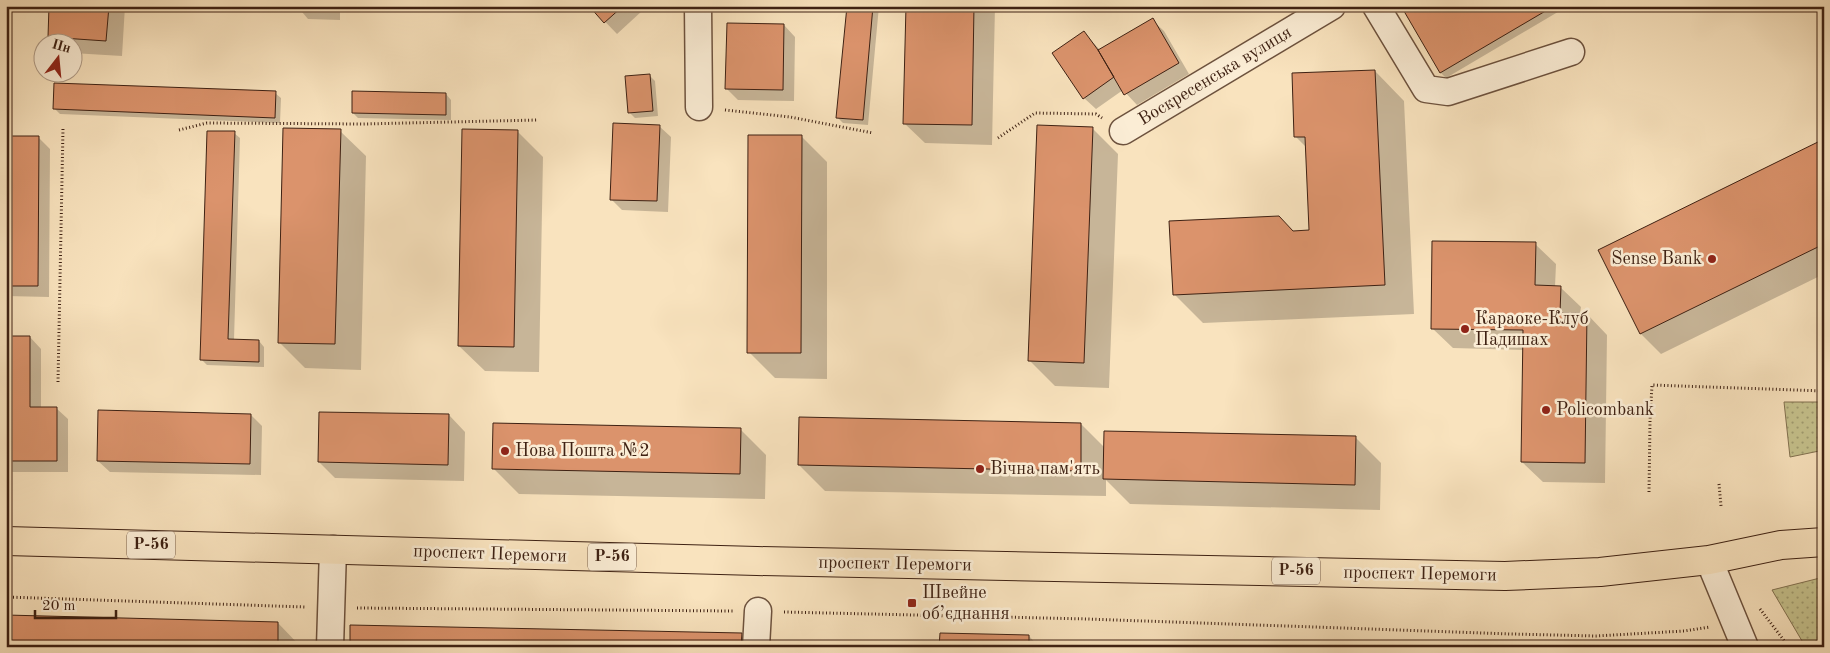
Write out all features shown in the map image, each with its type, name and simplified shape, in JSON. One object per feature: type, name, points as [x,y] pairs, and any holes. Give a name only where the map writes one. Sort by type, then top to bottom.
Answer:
[{"type":"main road","name":"проспект Перемоги","points":[[1781,545],[1824,532]]},
{"type":"main road","name":"проспект Перемоги","points":[[6,541],[814,562],[1505,576],[1600,572],[1709,560],[1728,554],[1781,545],[1824,542]]},
{"type":"street","points":[[698,6],[699,107]]},
{"type":"street","name":"Воскресенська вулиця","points":[[1123,131],[1332,6]]},
{"type":"street","points":[[1376,6],[1426,90],[1448,92],[1571,52]]},
{"type":"street","points":[[330,647],[334,549]]},
{"type":"street","points":[[1709,560],[1740,635]]},
{"type":"street","points":[[756,647],[758,611]]},
{"type":"path","points":[[699,107],[790,117],[873,133]]},
{"type":"path","points":[[998,138],[1035,113],[1096,114],[1123,131]]},
{"type":"path","points":[[179,130],[207,123],[363,124],[538,120]]},
{"type":"path","points":[[58,382],[63,128]]},
{"type":"path","points":[[1649,492],[1652,386],[1824,391]]},
{"type":"path","points":[[1718,484],[1721,506]]},
{"type":"path","points":[[6,597],[331,608],[758,611],[1088,619],[1596,636],[1684,631],[1740,635],[1766,617]]},
{"type":"path","points":[[1756,603],[1789,647]]},
{"type":"shaded area","points":[[1784,402],[1824,402],[1824,450],[1790,457]]},
{"type":"shaded area","points":[[1824,577],[1824,637],[1805,646],[1772,590]]},
{"type":"building","points":[[49,6],[109,6],[106,41],[82,39],[82,32],[48,32]]},
{"type":"building","points":[[296,6],[329,6],[329,9],[296,8]]},
{"type":"building","points":[[589,6],[623,6],[604,23]]},
{"type":"building","points":[[847,6],[873,6],[863,120],[836,118]]},
{"type":"building","points":[[906,6],[974,6],[972,125],[903,124]]},
{"type":"building","points":[[1401,6],[1554,6],[1440,73]]},
{"type":"building","points":[[1153,18],[1179,63],[1124,95],[1098,50]]},
{"type":"building","points":[[727,23],[784,24],[783,90],[725,89]]},
{"type":"building","points":[[1084,31],[1114,77],[1083,99],[1052,53]]},
{"type":"building","points":[[1375,70],[1385,285],[1173,295],[1169,221],[1279,216],[1293,231],[1309,230],[1305,137],[1294,137],[1292,73]]},
{"type":"building","points":[[650,74],[653,111],[628,113],[625,76]]},
{"type":"building","points":[[54,83],[276,91],[275,118],[53,109]]},
{"type":"building","points":[[352,91],[446,93],[446,115],[352,113]]},
{"type":"building","points":[[613,123],[660,125],[657,201],[610,200]]},
{"type":"building","points":[[1037,125],[1093,127],[1084,363],[1028,361]]},
{"type":"building","points":[[283,128],[341,129],[335,344],[278,343]]},
{"type":"building","points":[[462,129],[518,130],[514,347],[458,346]]},
{"type":"building","points":[[207,131],[235,131],[228,339],[259,340],[259,362],[200,360]]},
{"type":"building","points":[[748,135],[802,135],[801,353],[747,353]]},
{"type":"building","points":[[6,136],[39,136],[38,286],[6,286]]},
{"type":"building","points":[[1824,139],[1824,244],[1640,334],[1598,250]]},
{"type":"building","points":[[1432,241],[1536,242],[1535,285],[1561,286],[1560,313],[1587,313],[1585,463],[1521,462],[1523,330],[1431,329]]},
{"type":"building","points":[[6,336],[30,336],[30,407],[57,407],[57,461],[6,461]]},
{"type":"building","points":[[98,410],[251,414],[250,464],[97,461]]},
{"type":"building","points":[[319,412],[449,414],[448,465],[318,462]]},
{"type":"building","points":[[799,417],[1081,423],[1081,471],[798,465]]},
{"type":"building","points":[[493,423],[741,428],[740,474],[492,469]]},
{"type":"building","points":[[1104,431],[1356,436],[1355,485],[1103,479]]},
{"type":"building","points":[[6,615],[278,622],[278,647],[6,647]]},
{"type":"building","points":[[350,625],[742,633],[741,647],[350,647]]},
{"type":"building","points":[[940,633],[1029,635],[1029,647],[939,647]]},
{"type":"building","points":[[1111,644],[1209,647],[1111,647]]},
{"type":"place","name":"Sense Bank","points":[[1712,259]]},
{"type":"place","name":"Караоке-Клуб Падишах","points":[[1465,329]]},
{"type":"place","name":"Policombank","points":[[1546,410]]},
{"type":"place","name":"Нова Пошта №2","points":[[505,451]]},
{"type":"place","name":"Вічна пам'ять","points":[[980,469]]},
{"type":"place","name":"Швейне об’єднання","points":[[912,603]]}]
